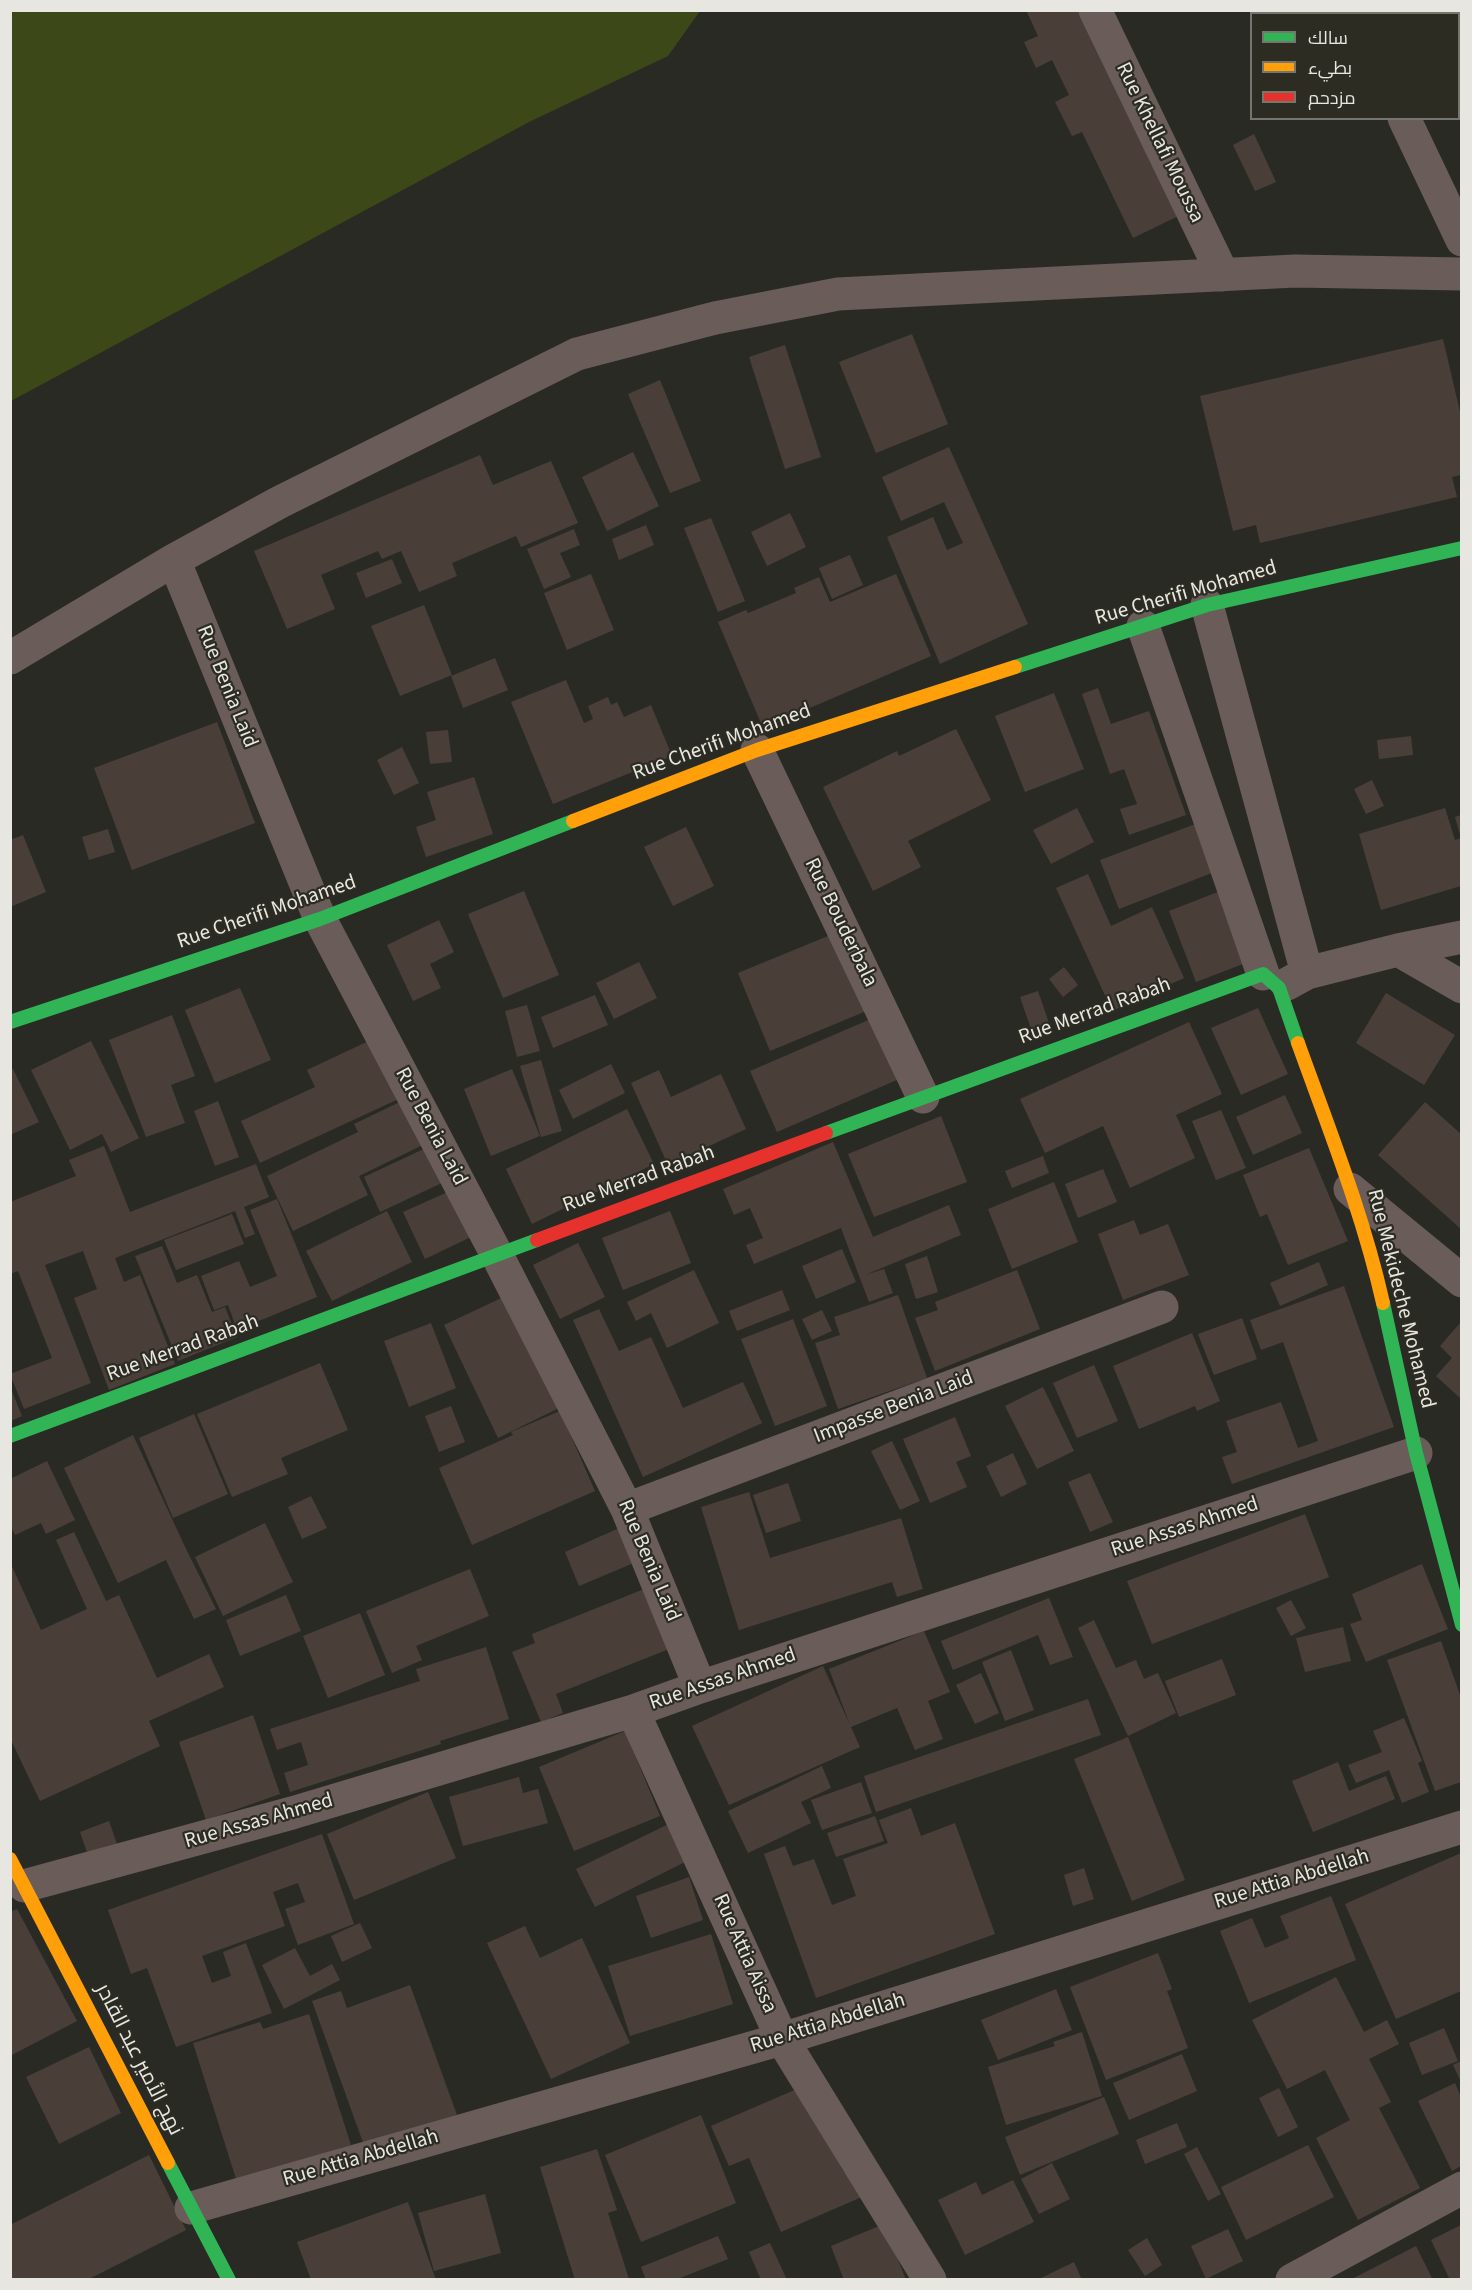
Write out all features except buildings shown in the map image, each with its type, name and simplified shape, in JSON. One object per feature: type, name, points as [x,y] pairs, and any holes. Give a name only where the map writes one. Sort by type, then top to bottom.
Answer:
[{"type":"street","name":"Rue Khellafi Moussa","points":[[1095,10],[1223,275]]},
{"type":"street","points":[[1405,120],[1458,223]]},
{"type":"street","points":[[10,658],[174,560],[279,502],[577,354],[715,318],[838,294],[1295,271],[1461,274]]},
{"type":"street","name":"Rue Cherifi Mohamed","points":[[10,1023],[320,919],[757,750],[1207,606],[1461,548]]},
{"type":"street","name":"Rue Benia Laid","points":[[174,560],[320,919],[497,1255],[627,1509],[700,1687]]},
{"type":"street","points":[[1207,606],[1307,973]]},
{"type":"street","points":[[1143,626],[1271,981],[1461,936]]},
{"type":"street","name":"Rue Bouderbala","points":[[757,750],[923,1097]]},
{"type":"street","points":[[1398,950],[1461,987]]},
{"type":"street","name":"Rue Merrad Rabah","points":[[10,1436],[923,1097],[1271,981]]},
{"type":"street","name":"Rue Mekideche Mohamed","points":[[1271,981],[1350,1189],[1374,1264],[1416,1453],[1461,1625]]},
{"type":"street","points":[[1350,1189],[1461,1281]]},
{"type":"street","name":"Impasse Benia Laid","points":[[627,1509],[1162,1307]]},
{"type":"street","name":"Rue Assas Ahmed","points":[[17,1873],[292,1813],[633,1711],[700,1687],[1416,1453]]},
{"type":"street","name":"Rue Attia Aissa","points":[[633,1711],[782,2039],[930,2280]]},
{"type":"street","name":"Rue Attia Abdellah","points":[[191,2208],[782,2039],[1461,1827]]},
{"type":"street","name":"نهج الأمير عبد القادر","points":[[17,1873],[229,2280]]},
{"type":"street","points":[[1292,2280],[1461,2188]]},
{"type":"green space","points":[[11,10],[700,11],[668,56],[529,122],[11,401]]},
{"type":"traffic: fast","points":[[1015,667],[1207,605],[1462,548]]},
{"type":"traffic: fast","points":[[10,1022],[320,919],[573,821]]},
{"type":"traffic: fast","points":[[826,1133],[1263,974],[1279,988],[1298,1043]]},
{"type":"traffic: fast","points":[[10,1436],[537,1240]]},
{"type":"traffic: fast","points":[[1383,1303],[1416,1453],[1462,1625]]},
{"type":"traffic: fast","points":[[168,2163],[229,2280]]},
{"type":"traffic: slow","points":[[573,821],[757,750],[1015,667]]},
{"type":"traffic: slow","points":[[1298,1043],[1366,1237],[1383,1303]]},
{"type":"traffic: slow","points":[[10,1859],[168,2163]]},
{"type":"traffic: jam","points":[[537,1240],[826,1133]]}]
